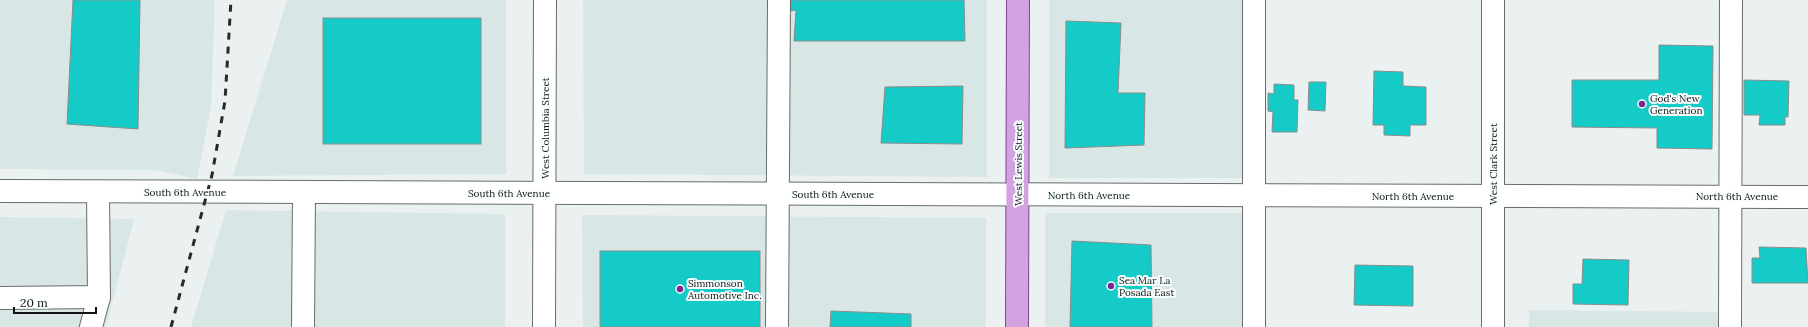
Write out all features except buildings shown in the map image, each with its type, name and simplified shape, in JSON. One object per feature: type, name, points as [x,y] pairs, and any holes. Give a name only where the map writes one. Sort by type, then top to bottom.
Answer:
[{"type":"main road","name":"West Lewis Street","points":[[1017,327],[1018,0]]},
{"type":"street","name":"West Columbia Street","points":[[544,327],[545,0]]},
{"type":"street","points":[[777,327],[779,0]]},
{"type":"street","points":[[1254,0],[1254,327]]},
{"type":"street","name":"West Clark Street","points":[[1493,0],[1493,327]]},
{"type":"street","points":[[1730,327],[1731,0]]},
{"type":"street","name":"South 6th Avenue","points":[[0,191],[1018,195]]},
{"type":"street","points":[[91,327],[99,297],[98,192]]},
{"type":"street","points":[[303,327],[304,193]]},
{"type":"street","name":"North 6th Avenue","points":[[1018,195],[1808,197]]},
{"type":"street","points":[[0,298],[99,297]]},
{"type":"shaded area","points":[[0,0],[215,0],[211,107],[197,179],[155,170],[0,169]]},
{"type":"shaded area","points":[[287,0],[506,0],[506,174],[233,176]]},
{"type":"shaded area","points":[[583,0],[987,0],[987,177],[584,174]]},
{"type":"shaded area","points":[[1049,0],[1254,0],[1254,178],[1049,178]]},
{"type":"shaded area","points":[[226,210],[505,214],[505,327],[191,327]]},
{"type":"shaded area","points":[[1045,213],[1253,213],[1254,327],[1045,327]]},
{"type":"shaded area","points":[[582,215],[986,218],[986,327],[583,327]]},
{"type":"shaded area","points":[[0,217],[134,219],[106,327],[0,327]]},
{"type":"shaded area","points":[[1529,310],[1729,312],[1729,327],[1529,327]]},
{"type":"railway","points":[[171,327],[212,175],[225,101],[231,0]]},
{"type":"place","name":"God's New Generation","points":[[1642,104]]},
{"type":"place","name":"Sea Mar La Posada East","points":[[1111,286]]},
{"type":"place","name":"Simmonson Automotive Inc.","points":[[680,289]]}]
